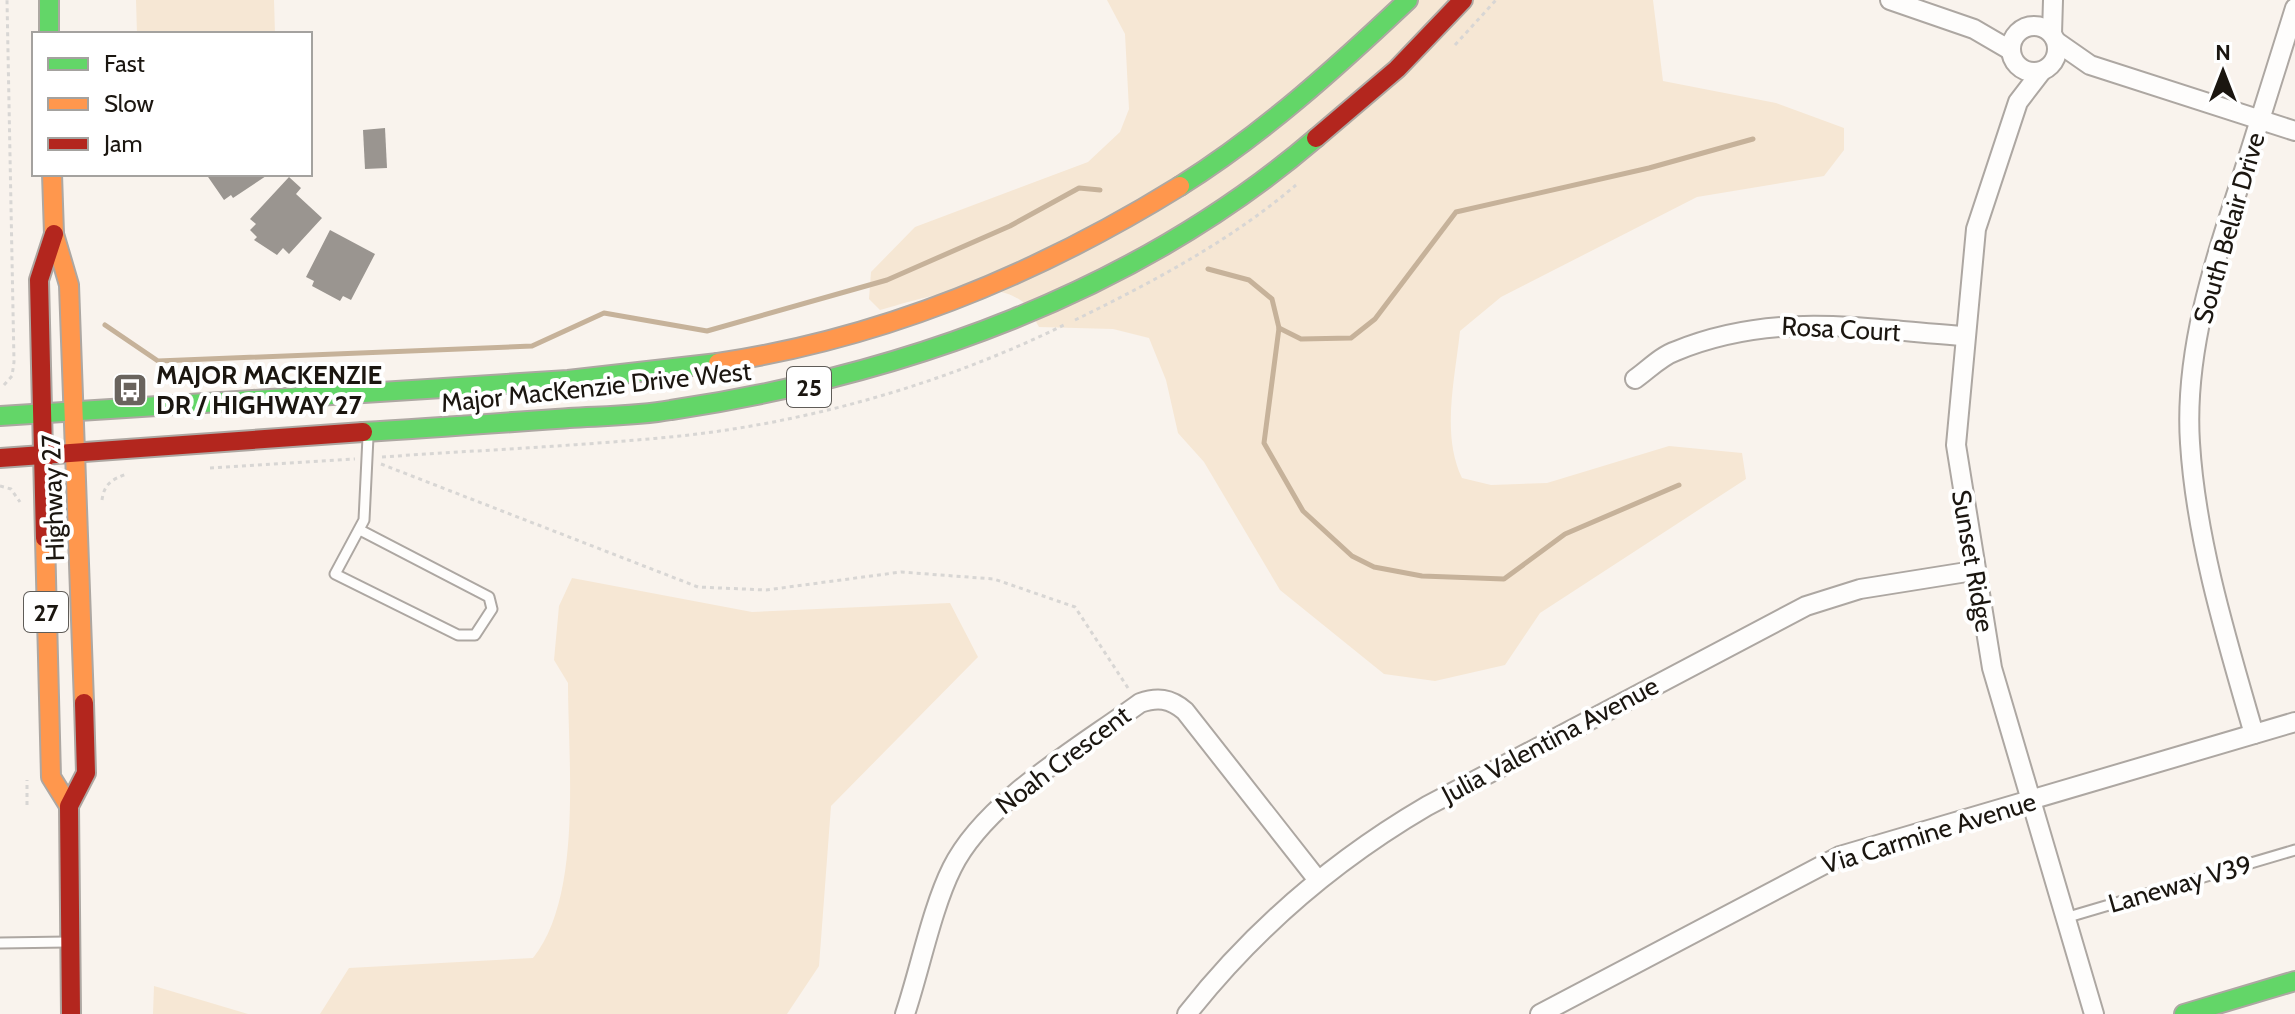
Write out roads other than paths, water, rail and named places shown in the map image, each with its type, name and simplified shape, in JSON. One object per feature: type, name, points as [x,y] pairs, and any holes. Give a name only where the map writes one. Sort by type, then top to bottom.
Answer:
[{"type":"main road","points":[[49,0],[49,32]]},
{"type":"main road","name":"Major MacKenzie Drive West","points":[[0,416],[631,375],[780,352],[871,328],[942,305],[1026,272],[1153,205],[1243,146],[1362,47],[1408,0]]},
{"type":"main road","name":"Major MacKenzie Drive West","points":[[0,458],[569,421],[768,397],[901,362],[981,335],[1093,286],[1168,246],[1233,203],[1312,143],[1389,77],[1463,0]]},
{"type":"main road","name":"Highway 27","points":[[52,176],[54,234],[69,285],[77,411],[86,773],[69,806],[71,1014]]},
{"type":"main road","name":"Highway 27","points":[[54,234],[39,280],[41,455],[51,777],[69,806]]},
{"type":"main road","points":[[2184,1014],[2295,981]]},
{"type":"street","points":[[1890,0],[1974,29],[2012,54],[2025,71],[2090,65]]},
{"type":"street","points":[[2012,54],[2022,29],[2047,0]]},
{"type":"street","points":[[2045,70],[2055,61],[2053,0]]},
{"type":"street","name":"South Belair Drive","points":[[2254,734],[2217,606],[2190,443],[2200,316],[2295,8]]},
{"type":"street","points":[[1974,29],[2022,29],[2036,25],[2090,65],[2295,131]]},
{"type":"street","name":"Sunset Ridge","points":[[2012,54],[2018,102]]},
{"type":"street","name":"Sunset Ridge","points":[[2045,70],[2018,102],[1976,229],[1963,336],[1956,445],[1973,571],[1992,668],[2094,1014]]},
{"type":"street","name":"Rosa Court","points":[[1635,379],[1673,351],[1769,325],[1803,323],[1963,336]]},
{"type":"street","name":"Julia Valentina Avenue","points":[[1187,1014],[1249,941],[1317,879],[1381,833],[1427,806],[1806,606],[1860,589],[1973,571]]},
{"type":"street","name":"Noah Crescent","points":[[905,1014],[951,870],[978,827],[1045,773],[1140,703],[1153,698],[1176,704],[1185,711],[1317,879]]},
{"type":"street","name":"Via Carmine Avenue","points":[[1540,1014],[1840,856],[2295,722]]},
{"type":"lane","points":[[360,530],[489,597],[492,609],[475,635],[458,635],[335,574],[364,520],[368,433]]},
{"type":"lane","name":"Laneway V39","points":[[2065,918],[2295,850]]},
{"type":"lane","points":[[0,943],[70,942]]},
{"type":"waterway","points":[[1279,328],[1301,339],[1351,338],[1375,319],[1456,212],[1649,168],[1753,139]]},
{"type":"waterway","points":[[105,325],[158,361],[532,346],[604,313],[707,331],[887,280],[1010,226],[1079,188],[1100,190]]},
{"type":"waterway","points":[[1208,269],[1249,280],[1272,299],[1279,328],[1264,443],[1303,511],[1352,556],[1374,567],[1422,576],[1504,579],[1565,534],[1679,485]]},
{"type":"place","name":"MAJOR MACKENZIE DR / HIGHWAY 27","points":[[130,390]]}]
